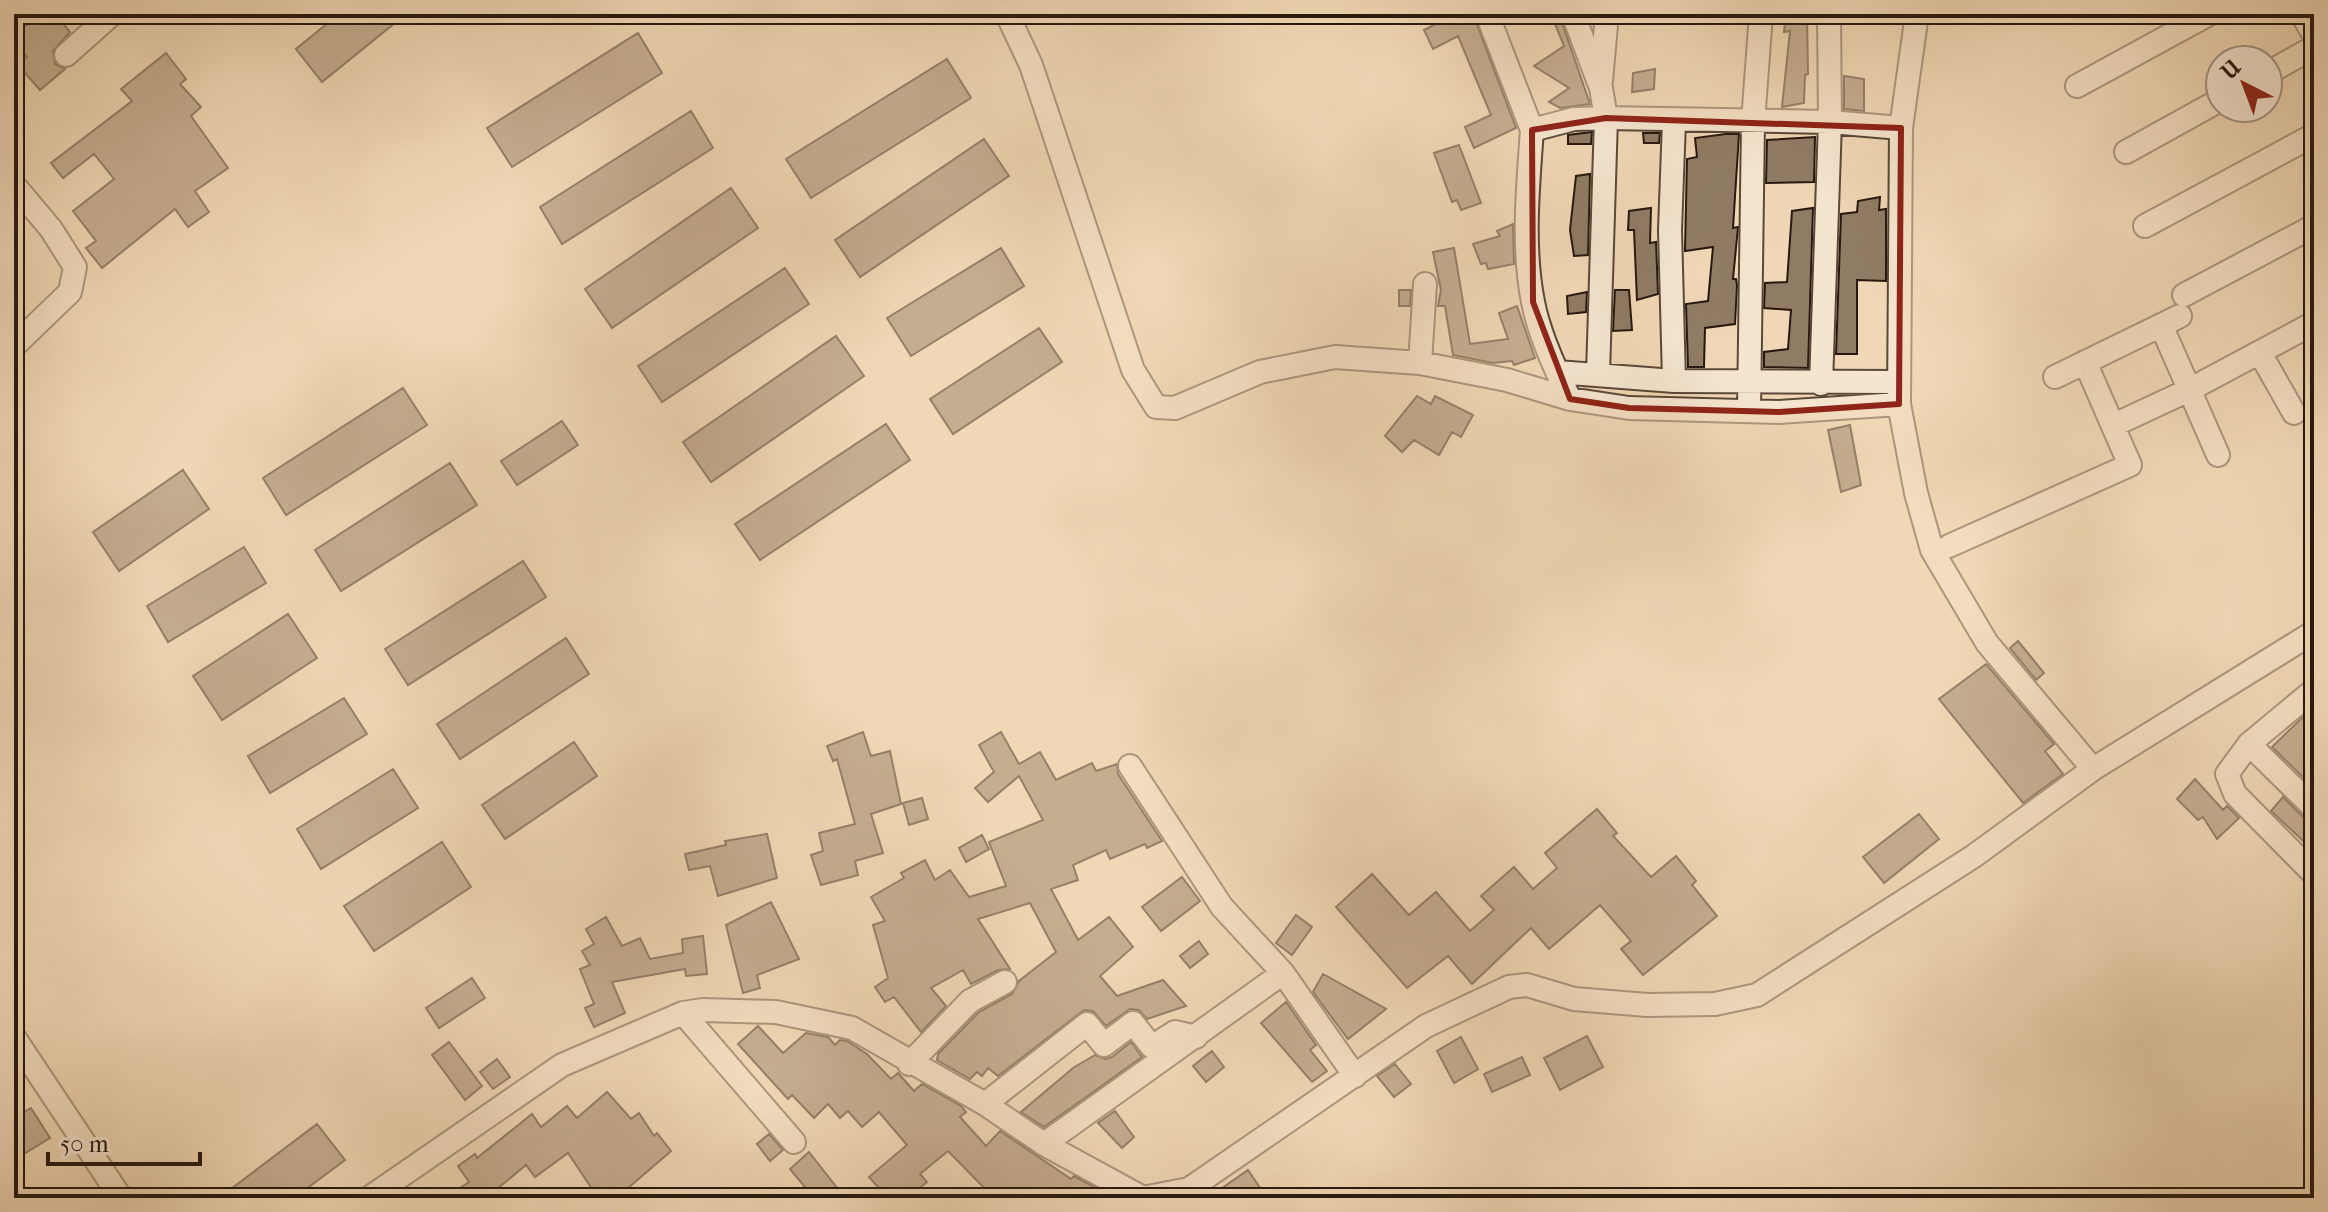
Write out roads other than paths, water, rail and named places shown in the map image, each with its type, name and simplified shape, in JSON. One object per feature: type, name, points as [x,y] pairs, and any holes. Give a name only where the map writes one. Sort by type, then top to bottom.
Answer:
[{"type":"street","points":[[66,55],[112,14]]},
{"type":"street","points":[[1007,14],[1031,65],[1133,370],[1156,407],[1175,408],[1260,372],[1335,357],[1420,363],[1507,380],[1570,399],[1629,408],[1749,411],[1899,393]]},
{"type":"street","points":[[1487,14],[1532,130],[1528,238],[1533,302],[1557,372],[1570,399]]},
{"type":"street","points":[[1573,14],[1601,88],[1606,118],[1598,374]]},
{"type":"street","points":[[1601,88],[1607,14]]},
{"type":"street","points":[[1749,411],[1753,122],[1761,14]]},
{"type":"street","points":[[1821,384],[1830,122],[1829,14]]},
{"type":"street","points":[[1917,14],[1901,128],[1899,393],[1916,493],[1932,550],[1951,587],[1987,643],[2093,769]]},
{"type":"street","points":[[2077,86],[2209,14]]},
{"type":"street","points":[[2302,14],[2314,35]]},
{"type":"street","points":[[2284,64],[2314,47]]},
{"type":"street","points":[[2126,152],[2204,109]]},
{"type":"street","points":[[1532,130],[1574,119],[1606,118],[1830,122],[1901,128]]},
{"type":"street","points":[[1674,121],[1670,230],[1674,381]]},
{"type":"street","points":[[2145,226],[2314,135]]},
{"type":"street","points":[[14,185],[51,229],[75,267],[70,292],[14,346]]},
{"type":"street","points":[[2055,377],[2175,312],[2314,226]]},
{"type":"street","points":[[1420,363],[1425,284]]},
{"type":"street","points":[[2175,312],[2189,390],[2218,455]]},
{"type":"street","points":[[2114,425],[2189,390],[2314,323]]},
{"type":"street","points":[[2260,353],[2294,413]]},
{"type":"street","points":[[1949,546],[2127,468],[2130,461],[2085,362]]},
{"type":"street","points":[[1557,372],[1674,381],[1751,380],[1821,384],[1899,393]]},
{"type":"street","points":[[369,1198],[562,1065],[683,1013],[703,1010],[776,1012],[852,1028],[909,1064],[985,1104],[1044,1144],[1143,1198],[1189,1189],[1426,1026],[1509,987],[1527,985],[1574,999],[1647,1005],[1715,1004],[1757,995],[1986,848],[2093,769],[2314,632]]},
{"type":"street","points":[[2311,697],[2249,744],[2227,774],[2235,794],[2314,874]]},
{"type":"street","points":[[2249,744],[2314,808]]},
{"type":"street","points":[[1130,766],[1222,907],[1283,973],[1355,1076]]},
{"type":"street","points":[[1044,1144],[1283,973]]},
{"type":"street","points":[[909,1064],[970,1001],[1005,982]]},
{"type":"street","points":[[683,1013],[794,1142]]},
{"type":"street","points":[[985,1104],[1087,1024],[1104,1045],[1133,1023],[1152,1047],[1175,1032],[1196,1037]]},
{"type":"street","points":[[14,1037],[121,1198]]}]
